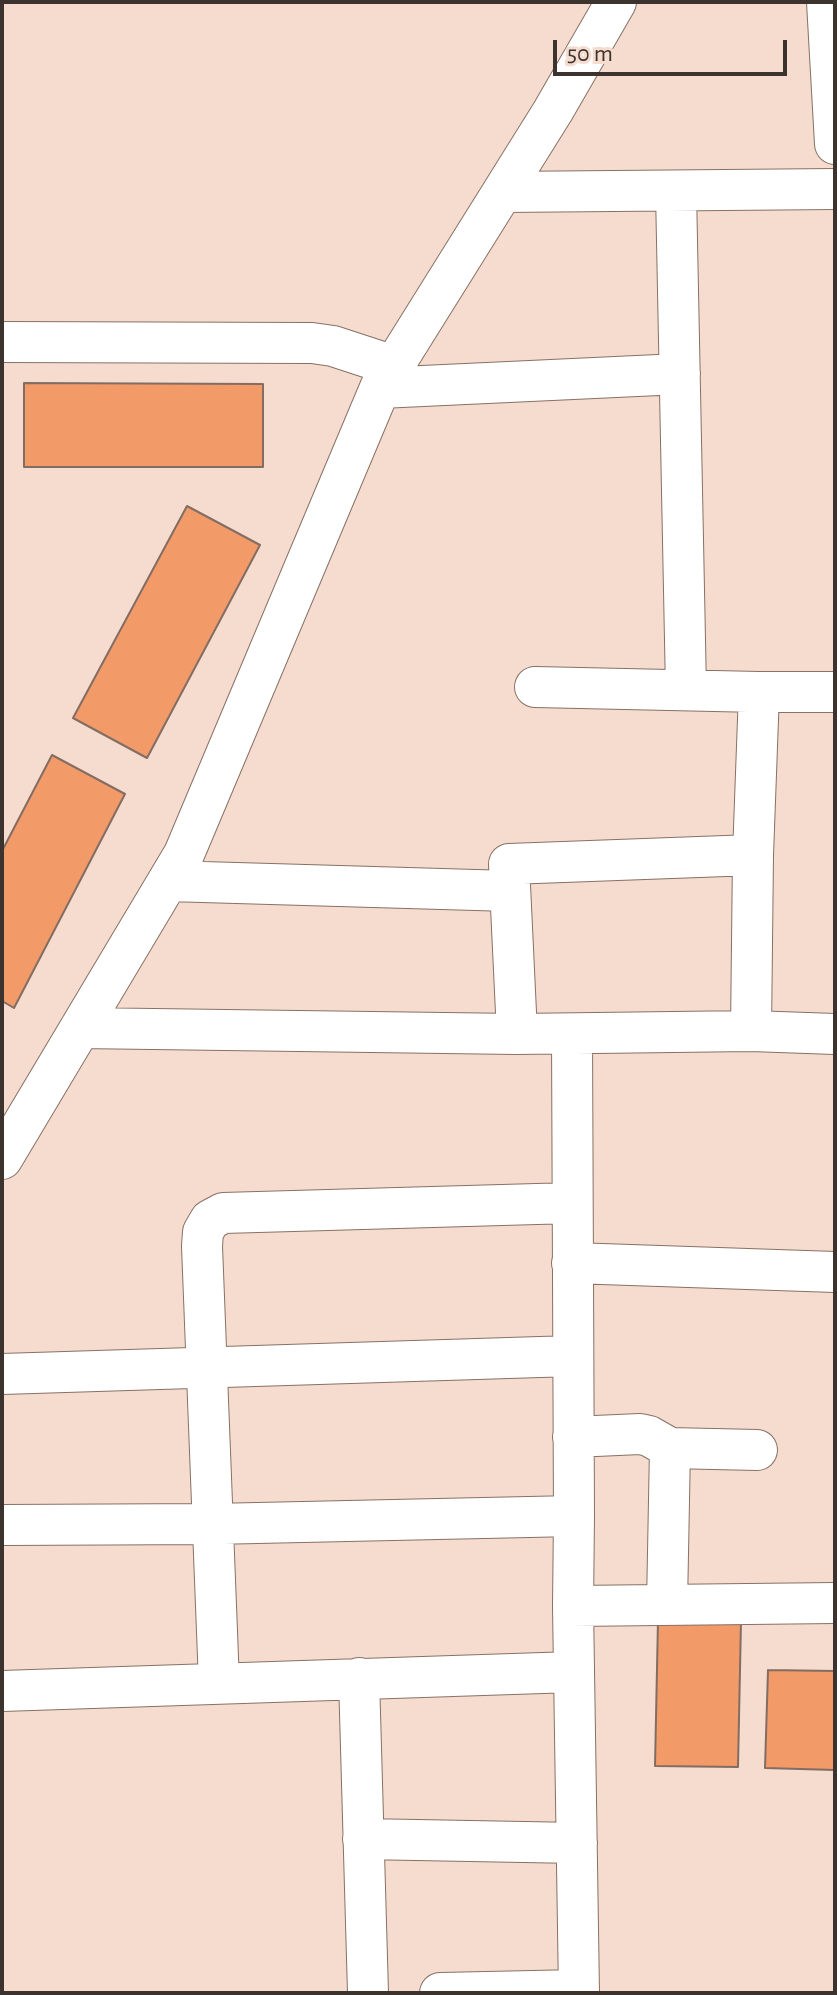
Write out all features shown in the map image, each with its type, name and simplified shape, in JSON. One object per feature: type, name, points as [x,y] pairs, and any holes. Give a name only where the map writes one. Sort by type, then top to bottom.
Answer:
[{"type":"street","points":[[2,1159],[184,854],[387,377],[553,111],[616,2]]},
{"type":"street","points":[[827,2],[835,144]]},
{"type":"street","points":[[503,192],[835,189]]},
{"type":"street","points":[[676,191],[686,690]]},
{"type":"street","points":[[2,342],[312,343],[333,346],[387,377],[680,374]]},
{"type":"street","points":[[535,687],[835,692]]},
{"type":"street","points":[[751,1031],[759,692]]},
{"type":"street","points":[[517,1034],[509,864],[753,855]]},
{"type":"street","points":[[168,881],[510,891]]},
{"type":"street","points":[[80,1028],[517,1034],[751,1031],[835,1034]]},
{"type":"street","points":[[440,1993],[579,1991],[573,1672],[572,1034]]},
{"type":"street","points":[[219,1683],[202,1246],[203,1232],[210,1220],[223,1213],[572,1203]]},
{"type":"street","points":[[572,1263],[835,1272]]},
{"type":"street","points":[[2,1374],[572,1356]]},
{"type":"street","points":[[573,1437],[640,1434],[670,1448],[757,1450]]},
{"type":"street","points":[[667,1605],[670,1448]]},
{"type":"street","points":[[2,1525],[574,1516]]},
{"type":"street","points":[[573,1606],[835,1603]]},
{"type":"street","points":[[2,1691],[573,1672]]},
{"type":"street","points":[[359,1678],[368,1993]]},
{"type":"street","points":[[363,1839],[577,1843]]},
{"type":"building","points":[[24,383],[263,384],[263,467],[24,467]]},
{"type":"building","points":[[187,506],[260,545],[147,758],[73,718]]},
{"type":"building","points":[[52,755],[125,794],[14,1008],[2,1001],[2,851]]},
{"type":"building","points":[[658,1620],[741,1621],[738,1767],[655,1766]]},
{"type":"building","points":[[768,1670],[835,1671],[835,1770],[765,1768]]}]
